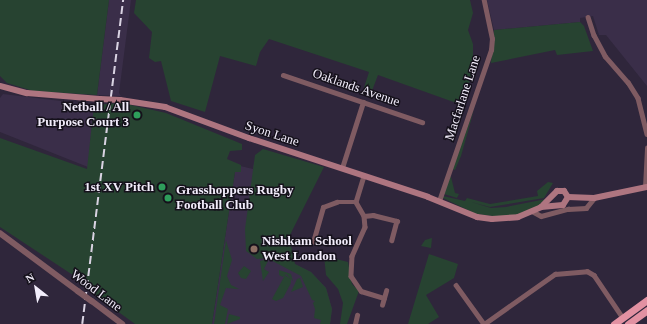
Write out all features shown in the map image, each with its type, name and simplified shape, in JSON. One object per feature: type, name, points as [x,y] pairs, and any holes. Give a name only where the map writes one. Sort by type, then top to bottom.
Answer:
[{"type":"highway","points":[[614,324],[647,300]]},
{"type":"highway","points":[[628,324],[647,310]]},
{"type":"main road","name":"Syon Lane","points":[[0,86],[28,93],[120,100],[165,107],[439,201],[460,211],[488,219],[513,218],[541,207],[556,204]]},
{"type":"main road","name":"Syon Lane","points":[[568,197],[594,198],[646,187]]},
{"type":"main road","points":[[560,190],[564,191],[568,197],[563,205],[556,204],[553,197],[560,190]]},
{"type":"main road","name":"Syon Lane","points":[[541,207],[553,197]]},
{"type":"street","name":"Macfarlane Lane","points":[[439,201],[491,50],[492,39],[484,0]]},
{"type":"street","points":[[589,17],[591,27],[605,56],[628,82],[638,98],[647,134]]},
{"type":"street","name":"Oaklands Avenue","points":[[283,75],[422,122]]},
{"type":"street","points":[[342,168],[363,102]]},
{"type":"street","points":[[646,187],[647,148]]},
{"type":"street","points":[[364,176],[356,202],[364,216],[363,236],[352,256],[351,276],[361,291],[384,298]]},
{"type":"street","name":"Syon Lane","points":[[532,211],[541,216],[568,209],[586,208],[594,198]]},
{"type":"street","points":[[312,242],[319,214],[329,203],[356,202]]},
{"type":"street","points":[[364,216],[374,215],[397,222],[392,240]]},
{"type":"street","points":[[311,226],[316,227]]},
{"type":"street","name":"Wood Lane","points":[[0,233],[122,324]]},
{"type":"street","points":[[456,286],[484,324],[555,274],[587,271],[594,275],[623,318]]},
{"type":"street","points":[[382,305],[386,291]]},
{"type":"street","points":[[355,324],[358,314]]},
{"type":"shaded area","points":[[109,0],[131,0],[119,93],[121,96],[97,95]]},
{"type":"shaded area","points":[[487,0],[647,0],[647,86],[606,35],[599,35],[593,16],[580,18],[580,22],[494,30]]},
{"type":"shaded area","points":[[3,94],[94,105],[88,167],[0,132],[0,98]]},
{"type":"shaded area","name":"Nishkam School West London","points":[[254,162],[287,236],[284,259],[311,272],[326,288],[332,309],[330,324],[212,324],[236,165],[253,169]]},
{"type":"green space","points":[[0,0],[109,0],[97,95],[33,91],[7,83],[0,76]]},
{"type":"green space","points":[[136,0],[470,0],[473,13],[468,30],[473,44],[473,71],[462,105],[378,75],[370,96],[362,94],[369,72],[269,39],[260,52],[256,66],[220,56],[205,112],[171,101],[161,61],[155,62],[149,58],[152,32],[134,13]]},
{"type":"green space","points":[[580,22],[584,26],[593,51],[557,55],[555,50],[491,63],[494,30]]},
{"type":"green space","name":"Grasshoppers Rugby Football Club","points":[[122,103],[166,113],[242,144],[242,150],[230,151],[227,159],[241,165],[241,172],[235,172],[212,324],[135,324],[91,292],[91,287],[0,227],[0,138],[87,169],[94,105]]},
{"type":"green space","points":[[474,110],[461,156],[455,170],[452,169]]},
{"type":"green space","points":[[263,149],[324,167],[289,237],[295,264],[311,272],[326,288],[332,309],[330,324],[320,324],[321,320],[314,318],[315,309],[313,303],[315,301],[312,300],[301,276],[267,258],[257,259],[246,251],[245,229],[255,155]]},
{"type":"green space","points":[[450,173],[455,193],[459,194],[457,198],[444,194]]},
{"type":"green space","points":[[548,182],[553,183],[544,198],[490,207],[471,202],[491,208],[506,207],[546,199],[535,208],[516,215],[501,217],[476,214],[443,198],[443,196],[465,201],[467,198],[490,204],[538,196],[537,191]]},
{"type":"green space","points":[[432,238],[431,248],[421,246],[425,240]]},
{"type":"green space","points":[[226,240],[232,260],[227,276],[231,285],[239,289],[226,288],[220,305],[228,309],[225,324],[214,324]]},
{"type":"green space","points":[[429,254],[458,264],[454,278],[426,295],[439,317],[428,324],[408,324]]},
{"type":"green space","points":[[324,256],[348,262],[352,284],[359,291],[347,324],[340,324],[343,303],[338,289],[326,275]]},
{"type":"green space","points":[[260,261],[268,261],[264,269],[269,272],[263,281]]},
{"type":"green space","points":[[244,266],[251,271],[246,279],[241,278],[238,273]]},
{"type":"green space","points":[[279,270],[291,274],[293,281],[286,274],[283,277],[279,275]]},
{"type":"green space","points":[[285,275],[291,279],[291,283],[283,298],[276,301],[272,299]]},
{"type":"green space","points":[[300,278],[303,287],[291,292],[297,279]]},
{"type":"green space","points":[[229,314],[240,317],[240,319],[227,324]]},
{"type":"railway","points":[[82,324],[123,0]]},
{"type":"place","name":"Netball / All Purpose Court 3","points":[[137,115]]},
{"type":"place","name":"1st XV Pitch","points":[[162,187]]},
{"type":"place","name":"Grasshoppers Rugby Football Club","points":[[168,198]]},
{"type":"place","name":"Nishkam School West London","points":[[254,249]]}]
